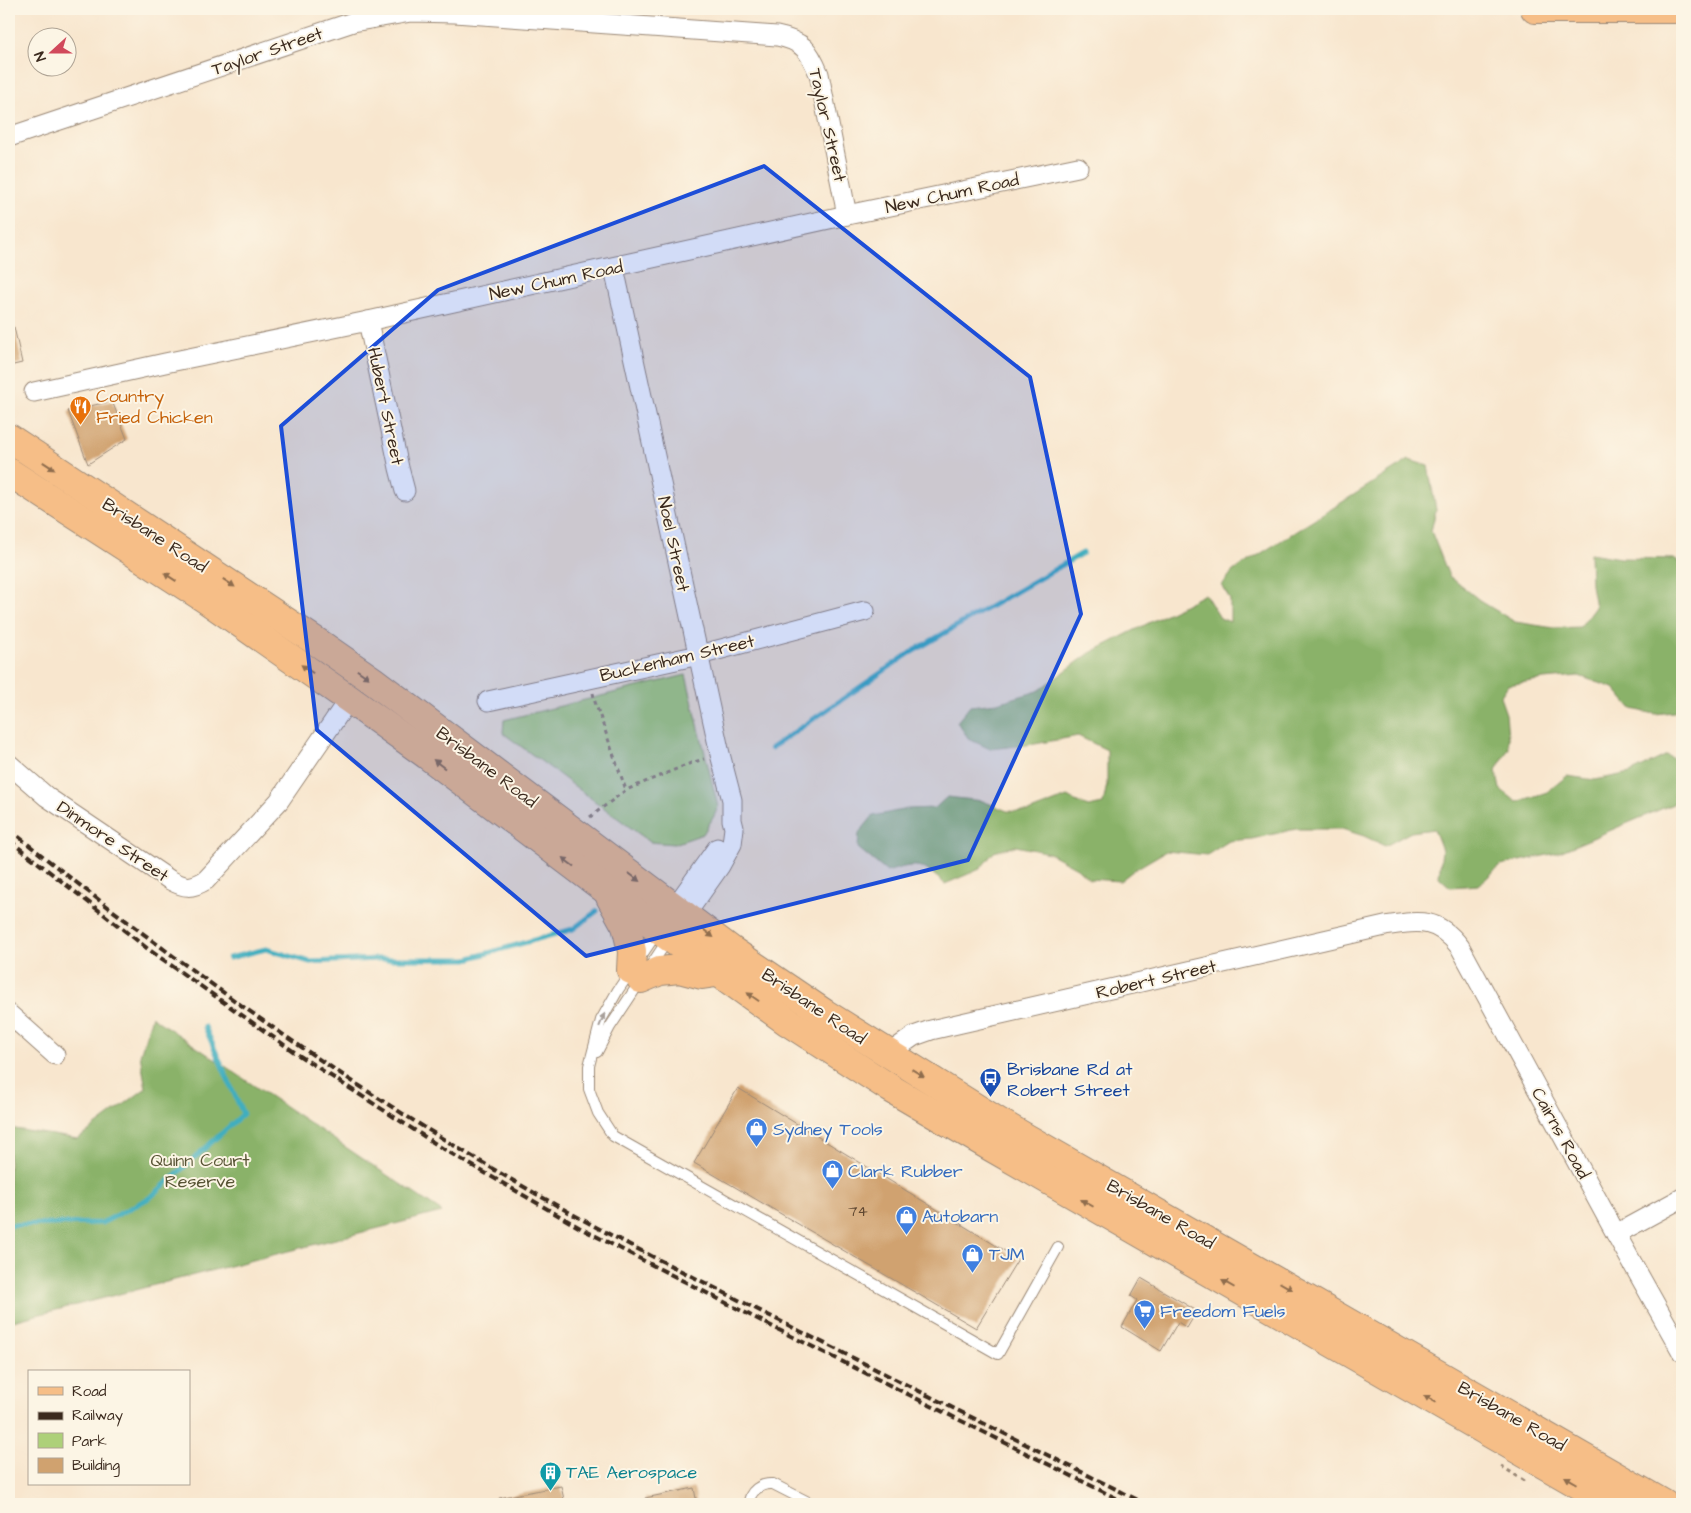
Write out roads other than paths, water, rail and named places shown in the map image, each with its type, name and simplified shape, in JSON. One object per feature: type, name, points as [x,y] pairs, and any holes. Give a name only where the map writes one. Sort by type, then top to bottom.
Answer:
[{"type":"main road","points":[[1535,9],[1674,9]]},
{"type":"main road","name":"Brisbane Road","points":[[9,438],[334,654],[680,912],[760,970],[824,1013],[997,1121],[1664,1504]]},
{"type":"main road","name":"Brisbane Road","points":[[9,472],[207,600],[349,699],[435,761],[664,934],[814,1040],[890,1088],[1613,1504]]},
{"type":"main road","points":[[607,892],[626,926],[636,975],[679,969],[702,975],[718,972]]},
{"type":"street","name":"Taylor Street","points":[[9,137],[352,22],[411,12],[777,36],[789,38],[802,44],[812,58],[819,74],[847,215]]},
{"type":"street","name":"New Chum Road","points":[[34,392],[614,268],[847,215],[1078,167]]},
{"type":"street","name":"Noel Street","points":[[614,268],[720,754],[732,800],[732,820],[724,836],[680,912],[664,934]]},
{"type":"street","name":"Hubert Street","points":[[368,321],[405,491]]},
{"type":"street","name":"Buckenham Street","points":[[488,701],[699,655],[865,611]]},
{"type":"street","name":"Dinmore Street","points":[[9,764],[47,797],[170,880],[182,886],[196,886],[206,880],[279,801],[349,699]]},
{"type":"street","name":"Robert Street","points":[[888,1054],[921,1033],[956,1024],[1385,926],[1409,922],[1430,924]]},
{"type":"street","name":"Cairns Road","points":[[1430,924],[1442,928],[1460,947],[1682,1352]]},
{"type":"street","points":[[9,1014],[55,1055]]},
{"type":"street","points":[[1616,1234],[1682,1198]]},
{"type":"lane","name":"Noel Street","points":[[664,934],[636,975],[601,1020],[589,1066],[590,1089],[598,1113],[613,1136],[998,1354],[1058,1247]]},
{"type":"lane","points":[[748,1504],[752,1493],[768,1483],[812,1504]]},
{"type":"waterway","points":[[771,748],[910,653],[1083,553]]},
{"type":"waterway","points":[[229,958],[266,949],[310,962],[378,959],[467,959],[573,929],[597,911]]},
{"type":"waterway","points":[[9,1225],[102,1223],[151,1197],[243,1114],[205,1027]]},
{"type":"railway","points":[[9,829],[147,936],[289,1039],[436,1134],[511,1179],[638,1249],[1146,1504]]},
{"type":"railway","points":[[9,840],[148,949],[300,1056],[442,1148],[582,1229],[781,1331],[1128,1504]]},
{"type":"place","name":"Country Fried Chicken","points":[[80,425]]},
{"type":"place","name":"Brisbane Rd at Robert Street","points":[[991,1098]]},
{"type":"place","name":"Sydney Tools","points":[[757,1148]]},
{"type":"place","name":"Clark Rubber","points":[[832,1190]]},
{"type":"place","name":"Autobarn","points":[[906,1235]]},
{"type":"place","name":"TJM","points":[[973,1273]]},
{"type":"place","name":"Freedom Fuels","points":[[1144,1330]]},
{"type":"place","name":"TAE Aerospace","points":[[550,1491]]},
{"type":"park label","name":"Quinn Court Reserve","points":[[200,1170]]}]
